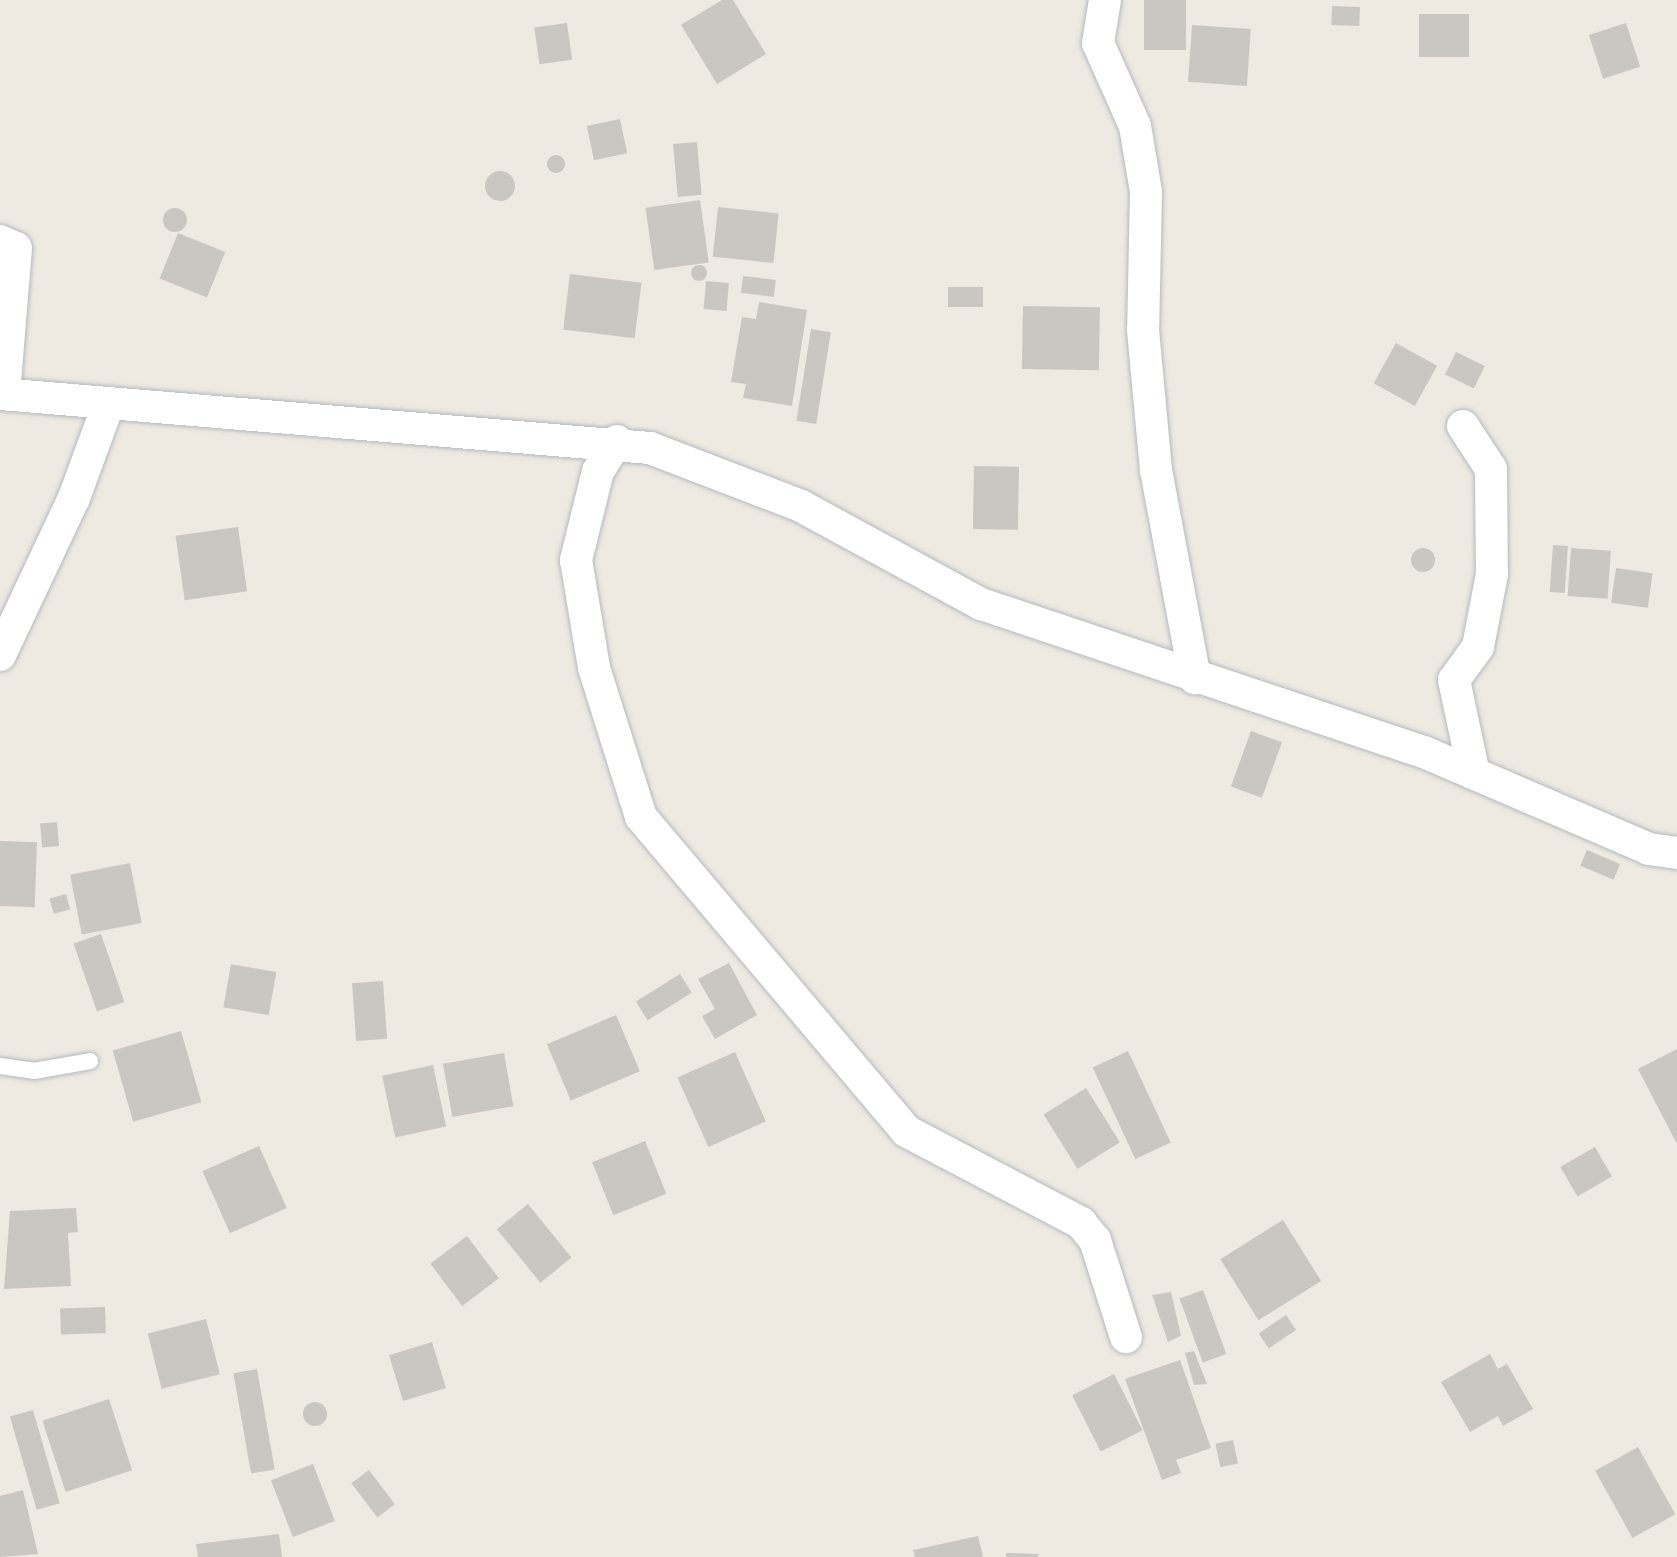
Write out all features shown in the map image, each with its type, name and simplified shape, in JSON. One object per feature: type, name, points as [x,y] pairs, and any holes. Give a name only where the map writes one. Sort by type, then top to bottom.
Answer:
[{"type":"street","points":[[1105,0],[1098,43],[1135,126],[1146,192],[1143,330],[1155,454],[1195,678]]},
{"type":"street","points":[[0,241],[16,248],[1,396],[298,424],[617,441],[801,506],[981,604],[1474,774],[1649,849],[1677,853]]},
{"type":"street","points":[[0,655],[74,498],[108,405]]},
{"type":"street","points":[[1463,426],[1491,469],[1492,574],[1478,647],[1454,680],[1474,774]]},
{"type":"street","points":[[617,441],[598,471],[576,560],[594,668],[641,817],[906,1131],[1081,1223],[1095,1240],[1126,1337]]},
{"type":"lane","points":[[0,1066],[34,1071],[90,1061]]},
{"type":"building","points":[[722,0],[733,0],[766,54],[717,84],[681,25]]},
{"type":"building","points":[[1144,0],[1186,0],[1186,50],[1144,50]]},
{"type":"building","points":[[1332,6],[1360,7],[1359,26],[1331,25]]},
{"type":"building","points":[[1419,14],[1469,14],[1469,57],[1419,57]]},
{"type":"building","points":[[567,23],[572,60],[539,64],[534,28]]},
{"type":"building","points":[[1626,23],[1640,67],[1603,79],[1589,35]]},
{"type":"building","points":[[1192,25],[1251,29],[1247,86],[1188,82]]},
{"type":"building","points":[[620,119],[627,153],[594,160],[587,126]]},
{"type":"building","points":[[697,142],[702,195],[678,197],[673,144]]},
{"type":"building","points":[[556,155],[565,164],[556,173],[547,164]]},
{"type":"building","points":[[500,171],[511,175],[515,186],[511,197],[500,201],[489,197],[485,186],[489,175]]},
{"type":"building","points":[[700,200],[709,262],[654,270],[646,208]]},
{"type":"building","points":[[718,207],[779,213],[773,263],[713,257]]},
{"type":"building","points":[[175,208],[183,212],[187,220],[183,228],[175,232],[167,228],[163,220],[167,212]]},
{"type":"building","points":[[178,233],[225,252],[207,298],[160,278]]},
{"type":"building","points":[[696,265],[702,265],[707,273],[705,279],[696,281],[691,276],[691,270]]},
{"type":"building","points":[[570,274],[641,283],[635,338],[563,330]]},
{"type":"building","points":[[743,276],[776,280],[774,297],[741,293]]},
{"type":"building","points":[[706,281],[729,283],[726,311],[704,309]]},
{"type":"building","points":[[948,287],[983,287],[983,307],[948,307]]},
{"type":"building","points":[[759,302],[807,310],[792,406],[743,398],[746,384],[731,382],[742,317],[756,319]]},
{"type":"building","points":[[1023,306],[1100,307],[1099,370],[1022,369]]},
{"type":"building","points":[[811,329],[831,332],[816,424],[796,421]]},
{"type":"building","points":[[1396,343],[1437,366],[1415,406],[1374,383]]},
{"type":"building","points":[[1456,352],[1485,366],[1474,388],[1445,374]]},
{"type":"building","points":[[974,466],[1019,467],[1018,530],[973,529]]},
{"type":"building","points":[[238,527],[247,591],[185,600],[176,536]]},
{"type":"building","points":[[1553,545],[1568,546],[1565,593],[1550,592]]},
{"type":"building","points":[[1423,548],[1432,551],[1435,560],[1432,569],[1423,572],[1414,569],[1411,560],[1414,551]]},
{"type":"building","points":[[1571,548],[1611,551],[1608,599],[1568,596]]},
{"type":"building","points":[[1616,568],[1653,573],[1648,608],[1611,603]]},
{"type":"building","points":[[1251,731],[1282,742],[1262,798],[1231,786]]},
{"type":"building","points":[[57,822],[59,846],[42,847],[40,823]]},
{"type":"building","points":[[0,841],[37,842],[35,907],[0,906]]},
{"type":"building","points":[[1587,850],[1620,864],[1613,880],[1580,866]]},
{"type":"building","points":[[130,863],[142,923],[82,935],[70,875]]},
{"type":"building","points":[[66,894],[70,909],[54,914],[50,898]]},
{"type":"building","points":[[101,934],[124,1002],[97,1012],[74,943]]},
{"type":"building","points":[[729,963],[757,1015],[715,1039],[702,1016],[715,1009],[698,979]]},
{"type":"building","points":[[231,964],[276,972],[269,1015],[223,1007]]},
{"type":"building","points":[[680,974],[692,993],[648,1020],[636,1002]]},
{"type":"building","points":[[383,981],[387,1039],[356,1041],[352,983]]},
{"type":"building","points":[[616,1015],[640,1071],[571,1100],[547,1044]]},
{"type":"building","points":[[181,1031],[201,1102],[133,1122],[113,1051]]},
{"type":"building","points":[[1677,1049],[1677,1144],[1638,1069]]},
{"type":"building","points":[[1128,1051],[1171,1143],[1135,1159],[1093,1067]]},
{"type":"building","points":[[735,1052],[766,1121],[708,1147],[677,1078]]},
{"type":"building","points":[[504,1053],[513,1106],[452,1117],[443,1064]]},
{"type":"building","points":[[433,1065],[446,1127],[395,1137],[382,1076]]},
{"type":"building","points":[[1086,1088],[1120,1142],[1078,1169],[1044,1114]]},
{"type":"building","points":[[645,1141],[666,1194],[614,1215],[592,1162]]},
{"type":"building","points":[[259,1146],[287,1208],[230,1233],[202,1171]]},
{"type":"building","points":[[1595,1147],[1612,1176],[1577,1196],[1560,1167]]},
{"type":"building","points":[[528,1204],[571,1258],[540,1283],[497,1229]]},
{"type":"building","points":[[76,1208],[78,1232],[68,1233],[71,1286],[4,1289],[10,1211]]},
{"type":"building","points":[[1283,1220],[1321,1281],[1258,1320],[1220,1259]]},
{"type":"building","points":[[467,1236],[499,1278],[462,1306],[430,1264]]},
{"type":"building","points":[[1203,1290],[1226,1354],[1203,1362],[1180,1299]]},
{"type":"building","points":[[1171,1292],[1181,1336],[1168,1342],[1152,1295]]},
{"type":"building","points":[[105,1307],[106,1333],[61,1335],[60,1309]]},
{"type":"building","points":[[1286,1315],[1296,1330],[1269,1348],[1259,1333]]},
{"type":"building","points":[[206,1319],[220,1374],[162,1389],[148,1334]]},
{"type":"building","points":[[432,1342],[446,1388],[403,1401],[389,1355]]},
{"type":"building","points":[[1194,1351],[1207,1384],[1194,1385],[1185,1353]]},
{"type":"building","points":[[1490,1354],[1498,1369],[1507,1364],[1533,1409],[1503,1426],[1498,1416],[1470,1432],[1441,1382]]},
{"type":"building","points":[[1180,1360],[1211,1448],[1176,1460],[1181,1473],[1162,1480],[1125,1379]]},
{"type":"building","points":[[257,1369],[275,1469],[251,1474],[233,1373]]},
{"type":"building","points":[[1114,1374],[1143,1430],[1101,1451],[1072,1395]]},
{"type":"building","points":[[109,1399],[132,1470],[66,1492],[42,1421]]},
{"type":"building","points":[[315,1402],[326,1409],[327,1414],[320,1425],[315,1426],[304,1419],[303,1414],[310,1403]]},
{"type":"building","points":[[33,1410],[60,1503],[37,1510],[10,1417]]},
{"type":"building","points":[[1233,1440],[1238,1463],[1220,1467],[1215,1444]]},
{"type":"building","points":[[1638,1447],[1675,1514],[1632,1538],[1595,1471]]},
{"type":"building","points":[[313,1464],[335,1521],[293,1537],[271,1480]]},
{"type":"building","points":[[369,1470],[395,1504],[377,1518],[351,1483]]},
{"type":"building","points":[[23,1490],[38,1554],[0,1557],[0,1496]]},
{"type":"building","points":[[279,1534],[282,1557],[198,1557],[196,1544]]},
{"type":"building","points":[[978,1536],[983,1557],[915,1557],[913,1550]]},
{"type":"building","points":[[1006,1553],[1039,1554],[1038,1557],[1006,1557]]}]
